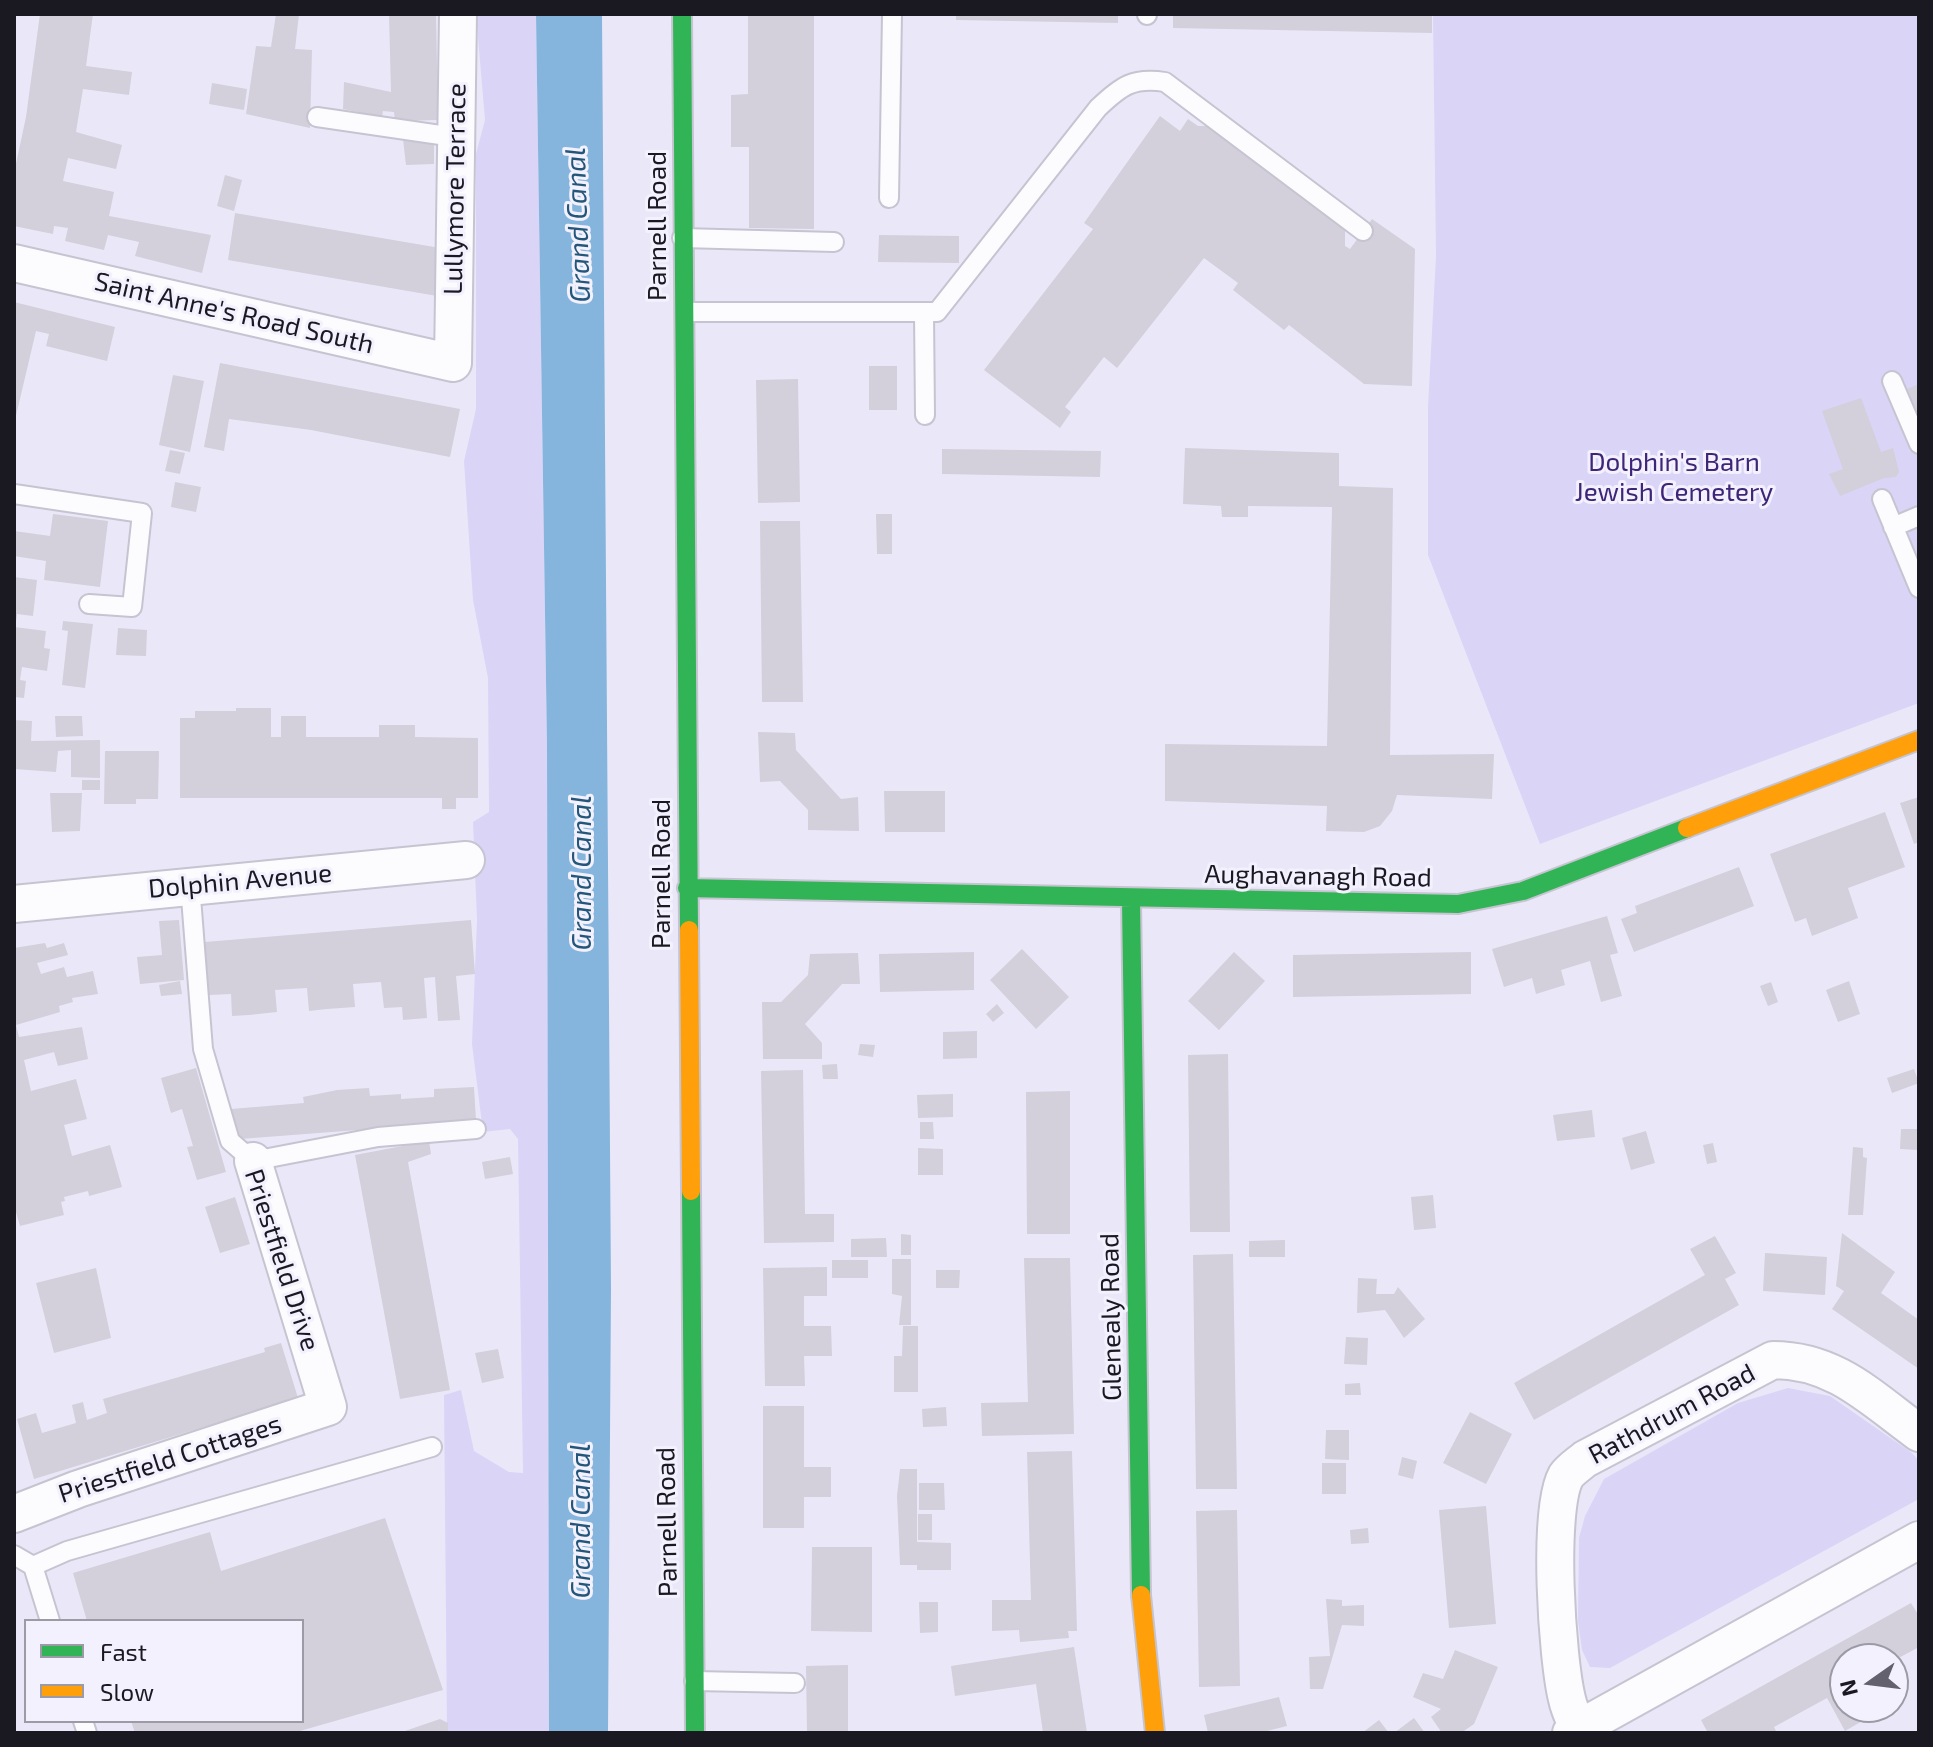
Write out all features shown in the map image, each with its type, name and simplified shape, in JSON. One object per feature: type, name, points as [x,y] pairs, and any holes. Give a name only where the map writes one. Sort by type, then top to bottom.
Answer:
[{"type":"street","name":"Lullymore Terrace","points":[[453,363],[458,14]]},
{"type":"street","name":"Parnell Road","points":[[682,14],[695,1733]]},
{"type":"street","name":"Saint Anne's Road South","points":[[14,263],[453,363]]},
{"type":"street","name":"Aughavanagh Road","points":[[687,888],[1131,900],[1458,904],[1523,891],[1919,740]]},
{"type":"street","name":"Dolphin Avenue","points":[[14,904],[466,860]]},
{"type":"street","name":"Glenealy Road","points":[[1131,900],[1141,1611],[1155,1733]]},
{"type":"street","name":"Priestfield Drive","points":[[253,1161],[328,1407]]},
{"type":"street","name":"Rathdrum Road","points":[[1919,1433],[1831,1369],[1799,1360],[1773,1360],[1585,1459],[1566,1476],[1558,1509],[1556,1552],[1563,1673],[1575,1731],[1919,1540]]},
{"type":"street","name":"Priestfield Cottages","points":[[14,1514],[78,1489],[328,1407]]},
{"type":"lane","points":[[889,198],[892,14]]},
{"type":"lane","points":[[683,312],[937,312],[1098,108],[1117,90],[1142,78],[1165,82],[1363,231]]},
{"type":"lane","points":[[317,117],[454,137]]},
{"type":"lane","points":[[682,238],[834,242]]},
{"type":"lane","points":[[924,313],[925,415]]},
{"type":"lane","points":[[1892,381],[1919,444]]},
{"type":"lane","points":[[14,494],[142,513],[132,607],[89,604]]},
{"type":"lane","points":[[1882,499],[1919,588]]},
{"type":"lane","points":[[1893,527],[1919,516]]},
{"type":"lane","name":"Priestfield Drive","points":[[190,885],[203,1049],[230,1141],[253,1161]]},
{"type":"lane","points":[[253,1161],[378,1137],[476,1129]]},
{"type":"lane","points":[[33,1566],[67,1551],[432,1447]]},
{"type":"lane","points":[[14,1555],[33,1566],[49,1619]]},
{"type":"lane","points":[[694,1681],[795,1683]]},
{"type":"green space","points":[[476,14],[536,14],[547,746],[549,1733],[447,1733],[444,1395],[461,1390],[474,1451],[509,1472],[523,1473],[518,1139],[510,1129],[483,1132],[472,1044],[477,920],[473,822],[489,812],[488,678],[473,600],[464,461],[476,409],[476,154],[485,120]]},
{"type":"green space","name":"Dolphin's Barn Jewish Cemetery","points":[[1433,14],[1919,14],[1919,703],[1540,844],[1428,555],[1428,407],[1436,256]]},
{"type":"green space","points":[[1788,1388],[1830,1396],[1912,1453],[1919,1461],[1919,1499],[1610,1668],[1590,1667],[1582,1650],[1578,1621],[1579,1538],[1585,1516],[1604,1479],[1738,1403]]},
{"type":"water","name":"Grand Canal","points":[[536,14],[602,14],[611,1288],[608,1733],[549,1733],[547,746]]},
{"type":"building","points":[[40,14],[93,14],[86,66],[132,72],[129,95],[83,89],[76,132],[122,145],[116,169],[68,158],[63,181],[114,192],[109,216],[211,235],[202,273],[135,256],[139,242],[108,235],[104,250],[65,241],[68,228],[54,226],[53,234],[14,226],[14,173],[26,117]]},
{"type":"building","points":[[276,14],[299,14],[295,49],[312,50],[310,128],[246,114],[256,46],[271,47]]},
{"type":"building","points":[[389,14],[436,14],[438,120],[395,121],[394,112],[383,111],[382,117],[343,109],[344,82],[391,92]]},
{"type":"building","points":[[748,14],[814,14],[814,229],[749,228],[749,147],[731,147],[731,95],[748,94]]},
{"type":"building","points":[[956,14],[1118,14],[1118,23],[956,20]]},
{"type":"building","points":[[1173,14],[1432,14],[1432,33],[1173,28]]},
{"type":"building","points":[[212,83],[247,89],[244,110],[209,104]]},
{"type":"building","points":[[1160,116],[1180,131],[1188,119],[1198,126],[1209,126],[1345,229],[1345,246],[1350,249],[1372,219],[1415,249],[1412,386],[1364,384],[1289,325],[1284,330],[1233,290],[1238,283],[1204,258],[1117,368],[1104,357],[1065,407],[1071,412],[1060,428],[984,370],[1093,229],[1084,223]]},
{"type":"building","points":[[403,139],[434,144],[434,164],[406,165]]},
{"type":"building","points":[[225,175],[242,180],[234,211],[217,206]]},
{"type":"building","points":[[235,213],[446,249],[437,296],[228,260]]},
{"type":"building","points":[[879,235],[959,236],[959,263],[878,262]]},
{"type":"building","points":[[14,302],[115,327],[107,361],[46,346],[49,334],[36,331],[15,420]]},
{"type":"building","points":[[220,363],[460,409],[450,457],[311,430],[229,419],[224,451],[204,447]]},
{"type":"building","points":[[869,366],[897,366],[897,410],[869,410]]},
{"type":"building","points":[[173,375],[204,381],[190,452],[159,445]]},
{"type":"building","points":[[798,379],[800,502],[758,503],[756,380]]},
{"type":"building","points":[[1919,384],[1919,426],[1905,390]]},
{"type":"building","points":[[1861,398],[1881,452],[1893,448],[1899,472],[1896,477],[1884,478],[1840,496],[1829,474],[1843,469],[1822,411]]},
{"type":"building","points":[[1185,448],[1339,453],[1339,486],[1393,488],[1390,755],[1494,754],[1492,799],[1397,795],[1392,811],[1380,826],[1364,832],[1326,831],[1327,806],[1165,801],[1165,744],[1327,746],[1332,507],[1248,506],[1248,517],[1222,517],[1221,506],[1183,504]]},
{"type":"building","points":[[942,449],[1101,451],[1100,477],[942,474]]},
{"type":"building","points":[[170,450],[185,453],[180,474],[165,471]]},
{"type":"building","points":[[175,482],[201,487],[196,512],[171,507]]},
{"type":"building","points":[[53,514],[108,521],[100,587],[44,580],[46,561],[14,556],[14,531],[50,536]]},
{"type":"building","points":[[876,514],[892,514],[892,554],[877,554]]},
{"type":"building","points":[[760,521],[800,521],[803,702],[762,702]]},
{"type":"building","points":[[14,577],[37,580],[33,616],[17,614],[16,622]]},
{"type":"building","points":[[63,621],[93,624],[85,688],[62,685],[68,631],[62,630]]},
{"type":"building","points":[[14,627],[46,631],[44,648],[50,649],[47,671],[22,667],[20,680],[26,681],[24,698],[14,697]]},
{"type":"building","points":[[118,628],[147,630],[146,656],[116,655]]},
{"type":"building","points":[[236,708],[271,708],[271,737],[281,737],[281,716],[306,716],[306,737],[379,737],[379,725],[415,725],[415,737],[478,738],[478,798],[456,798],[456,809],[442,809],[442,798],[180,798],[180,718],[195,718],[195,711],[236,711]]},
{"type":"building","points":[[55,716],[82,716],[83,736],[56,737]]},
{"type":"building","points":[[14,720],[32,721],[31,741],[100,740],[100,778],[71,777],[71,750],[58,751],[56,772],[14,769]]},
{"type":"building","points":[[758,732],[795,733],[796,750],[841,799],[858,797],[859,831],[808,830],[808,810],[780,781],[760,782]]},
{"type":"building","points":[[105,751],[159,751],[158,799],[136,799],[136,804],[104,804]]},
{"type":"building","points":[[82,780],[100,780],[100,790],[82,790]]},
{"type":"building","points":[[884,791],[945,791],[945,832],[885,832]]},
{"type":"building","points":[[50,793],[82,793],[80,831],[52,832]]},
{"type":"building","points":[[1919,797],[1919,842],[1914,844],[1900,803]]},
{"type":"building","points":[[1885,812],[1905,867],[1848,888],[1858,918],[1812,936],[1806,918],[1795,922],[1770,854]]},
{"type":"building","points":[[1739,867],[1754,906],[1634,952],[1621,919],[1637,913],[1635,906]]},
{"type":"building","points":[[1607,916],[1618,953],[1610,955],[1622,996],[1601,1002],[1590,961],[1561,970],[1565,985],[1536,994],[1532,978],[1504,987],[1492,949]]},
{"type":"building","points":[[179,920],[184,980],[140,984],[137,957],[162,955],[159,921]]},
{"type":"building","points":[[471,920],[475,974],[456,976],[460,1020],[438,1021],[435,977],[424,978],[427,1018],[403,1020],[402,1007],[384,1008],[381,982],[353,984],[355,1007],[309,1011],[307,988],[275,990],[277,1012],[249,1015],[232,1016],[231,994],[209,995],[205,942]]},
{"type":"building","points":[[45,943],[47,948],[64,943],[68,955],[37,963],[41,974],[64,967],[67,977],[93,971],[98,994],[72,998],[73,1002],[59,1006],[60,1012],[16,1025],[19,1037],[82,1027],[88,1059],[58,1066],[54,1052],[24,1060],[31,1091],[76,1079],[87,1119],[64,1125],[72,1156],[110,1145],[122,1187],[89,1196],[88,1191],[64,1197],[65,1201],[61,1202],[64,1215],[20,1226],[14,1205],[14,948]]},
{"type":"building","points":[[1022,949],[1069,997],[1036,1029],[990,980]]},
{"type":"building","points":[[974,952],[974,990],[880,992],[879,954]]},
{"type":"building","points":[[1234,952],[1265,981],[1219,1030],[1188,1001]]},
{"type":"building","points":[[1471,952],[1471,994],[1293,997],[1293,955]]},
{"type":"building","points":[[858,953],[860,984],[842,984],[805,1024],[822,1043],[822,1059],[763,1059],[762,1002],[781,1002],[808,975],[810,954]]},
{"type":"building","points":[[180,981],[182,994],[161,996],[159,985]]},
{"type":"building","points":[[1849,981],[1860,1014],[1838,1022],[1826,990]]},
{"type":"building","points":[[1771,982],[1778,1002],[1768,1006],[1760,986]]},
{"type":"building","points":[[997,1004],[1004,1013],[993,1022],[986,1014]]},
{"type":"building","points":[[977,1031],[977,1058],[943,1059],[943,1032]]},
{"type":"building","points":[[860,1044],[875,1045],[873,1057],[858,1055]]},
{"type":"building","points":[[1228,1054],[1230,1232],[1190,1232],[1188,1055]]},
{"type":"building","points":[[837,1064],[838,1079],[823,1079],[822,1065]]},
{"type":"building","points":[[196,1068],[226,1172],[197,1180],[187,1147],[193,1146],[182,1109],[171,1113],[161,1078]]},
{"type":"building","points":[[1914,1069],[1919,1083],[1892,1093],[1887,1078]]},
{"type":"building","points":[[803,1070],[805,1214],[834,1214],[834,1242],[764,1243],[761,1071]]},
{"type":"building","points":[[474,1087],[476,1121],[240,1139],[231,1109],[304,1103],[303,1097],[337,1090],[369,1088],[370,1096],[401,1094],[401,1099],[434,1097],[434,1089]]},
{"type":"building","points":[[1070,1091],[1070,1234],[1027,1234],[1026,1092]]},
{"type":"building","points":[[953,1094],[953,1117],[918,1118],[917,1095]]},
{"type":"building","points":[[1592,1110],[1595,1137],[1557,1141],[1553,1115]]},
{"type":"building","points":[[920,1122],[933,1122],[934,1139],[920,1139]]},
{"type":"building","points":[[1901,1129],[1919,1129],[1918,1150],[1900,1149]]},
{"type":"building","points":[[1646,1131],[1655,1163],[1631,1170],[1622,1138]]},
{"type":"building","points":[[429,1141],[431,1154],[408,1162],[450,1390],[400,1399],[355,1155]]},
{"type":"building","points":[[1713,1143],[1717,1162],[1707,1164],[1703,1145]]},
{"type":"building","points":[[1853,1147],[1863,1148],[1863,1157],[1867,1158],[1863,1215],[1848,1215]]},
{"type":"building","points":[[918,1148],[943,1149],[943,1175],[918,1175]]},
{"type":"building","points":[[510,1157],[513,1174],[485,1179],[482,1162]]},
{"type":"building","points":[[1433,1195],[1436,1228],[1414,1230],[1411,1197]]},
{"type":"building","points":[[235,1197],[250,1244],[220,1253],[205,1207]]},
{"type":"building","points":[[1842,1233],[1895,1272],[1881,1293],[1919,1320],[1919,1369],[1832,1309],[1844,1291],[1836,1286]]},
{"type":"building","points":[[901,1234],[911,1235],[911,1255],[901,1255]]},
{"type":"building","points":[[1715,1236],[1736,1273],[1725,1279],[1739,1305],[1534,1420],[1514,1383],[1705,1275],[1690,1249]]},
{"type":"building","points":[[886,1238],[887,1257],[851,1257],[851,1239]]},
{"type":"building","points":[[1285,1240],[1285,1257],[1249,1257],[1249,1241]]},
{"type":"building","points":[[1765,1253],[1827,1257],[1825,1295],[1763,1291]]},
{"type":"building","points":[[1233,1254],[1237,1489],[1196,1489],[1193,1255]]},
{"type":"building","points":[[1024,1258],[1070,1258],[1074,1434],[982,1436],[981,1403],[1028,1402]]},
{"type":"building","points":[[892,1259],[911,1259],[911,1325],[899,1325],[902,1296],[892,1294]]},
{"type":"building","points":[[832,1260],[868,1260],[868,1278],[832,1278]]},
{"type":"building","points":[[827,1267],[827,1296],[804,1296],[804,1326],[831,1326],[832,1356],[804,1356],[805,1386],[765,1386],[763,1268]]},
{"type":"building","points":[[96,1268],[111,1338],[54,1353],[36,1283]]},
{"type":"building","points":[[936,1270],[960,1270],[959,1288],[936,1288]]},
{"type":"building","points":[[1358,1278],[1377,1279],[1376,1294],[1394,1294],[1398,1287],[1425,1319],[1404,1338],[1385,1310],[1357,1313]]},
{"type":"building","points":[[903,1326],[918,1326],[918,1392],[894,1392],[894,1356],[902,1356]]},
{"type":"building","points":[[1346,1337],[1368,1338],[1367,1365],[1344,1364]]},
{"type":"building","points":[[281,1343],[298,1398],[34,1479],[17,1419],[36,1413],[42,1433],[76,1423],[72,1405],[83,1402],[87,1420],[107,1413],[103,1399],[265,1352],[264,1348]]},
{"type":"building","points":[[498,1349],[504,1378],[482,1383],[475,1353]]},
{"type":"building","points":[[1360,1383],[1361,1395],[1345,1395],[1345,1384]]},
{"type":"building","points":[[763,1406],[804,1406],[804,1467],[831,1467],[831,1497],[804,1497],[804,1528],[763,1528]]},
{"type":"building","points":[[946,1407],[947,1426],[923,1427],[922,1409]]},
{"type":"building","points":[[1470,1412],[1512,1434],[1486,1484],[1443,1463]]},
{"type":"building","points":[[1326,1430],[1349,1430],[1349,1460],[1325,1459]]},
{"type":"building","points":[[1072,1451],[1077,1631],[1068,1631],[1069,1638],[1020,1642],[1019,1630],[992,1631],[992,1600],[1031,1600],[1027,1452]]},
{"type":"building","points":[[1402,1457],[1417,1461],[1413,1479],[1398,1475]]},
{"type":"building","points":[[1322,1463],[1346,1463],[1346,1494],[1322,1494]]},
{"type":"building","points":[[900,1469],[917,1469],[917,1542],[951,1543],[951,1570],[917,1570],[917,1565],[900,1565],[897,1496]]},
{"type":"building","points":[[919,1483],[944,1483],[945,1510],[919,1510]]},
{"type":"building","points":[[1486,1506],[1496,1624],[1449,1628],[1439,1510]]},
{"type":"building","points":[[1237,1510],[1240,1686],[1199,1687],[1196,1511]]},
{"type":"building","points":[[918,1514],[932,1514],[932,1540],[918,1540]]},
{"type":"building","points":[[385,1518],[443,1690],[293,1733],[135,1733],[132,1723],[304,1723],[304,1619],[86,1619],[73,1573],[210,1532],[221,1571]]},
{"type":"building","points":[[1368,1528],[1369,1543],[1351,1544],[1350,1530]]},
{"type":"building","points":[[812,1547],[872,1547],[872,1632],[811,1631]]},
{"type":"building","points":[[1326,1599],[1342,1600],[1342,1606],[1364,1605],[1364,1626],[1342,1625],[1323,1689],[1310,1689],[1309,1657],[1330,1656]]},
{"type":"building","points":[[919,1602],[938,1602],[938,1632],[920,1633]]},
{"type":"building","points":[[1911,1603],[1919,1616],[1919,1647],[1909,1652],[1909,1643],[1839,1643]]},
{"type":"building","points":[[1074,1647],[1087,1733],[1043,1733],[1036,1684],[955,1696],[951,1666]]},
{"type":"building","points":[[1829,1649],[1829,1702],[1827,1698],[1774,1727],[1777,1733],[1708,1733],[1701,1720]]},
{"type":"building","points":[[1455,1650],[1498,1667],[1474,1724],[1461,1733],[1442,1733],[1431,1717],[1441,1709],[1413,1697],[1423,1673],[1443,1679]]},
{"type":"building","points":[[848,1665],[848,1733],[807,1733],[806,1666]]},
{"type":"building","points":[[1279,1697],[1287,1726],[1259,1733],[1208,1733],[1204,1715]]},
{"type":"building","points":[[1414,1718],[1425,1733],[1394,1733]]},
{"type":"building","points":[[440,1719],[448,1723],[448,1733],[399,1733]]},
{"type":"building","points":[[1379,1720],[1389,1733],[1362,1733]]},
{"type":"building","points":[[1841,1723],[1859,1723],[1845,1731]]},
{"type":"traffic: fast","points":[[682,14],[689,930]]},
{"type":"traffic: fast","points":[[687,888],[1458,904],[1523,891],[1687,828]]},
{"type":"traffic: fast","points":[[1131,900],[1141,1595]]},
{"type":"traffic: fast","points":[[691,1191],[695,1733]]},
{"type":"traffic: slow","points":[[1687,828],[1919,740]]},
{"type":"traffic: slow","points":[[689,930],[691,1191]]},
{"type":"traffic: slow","points":[[1141,1595],[1155,1733]]}]
